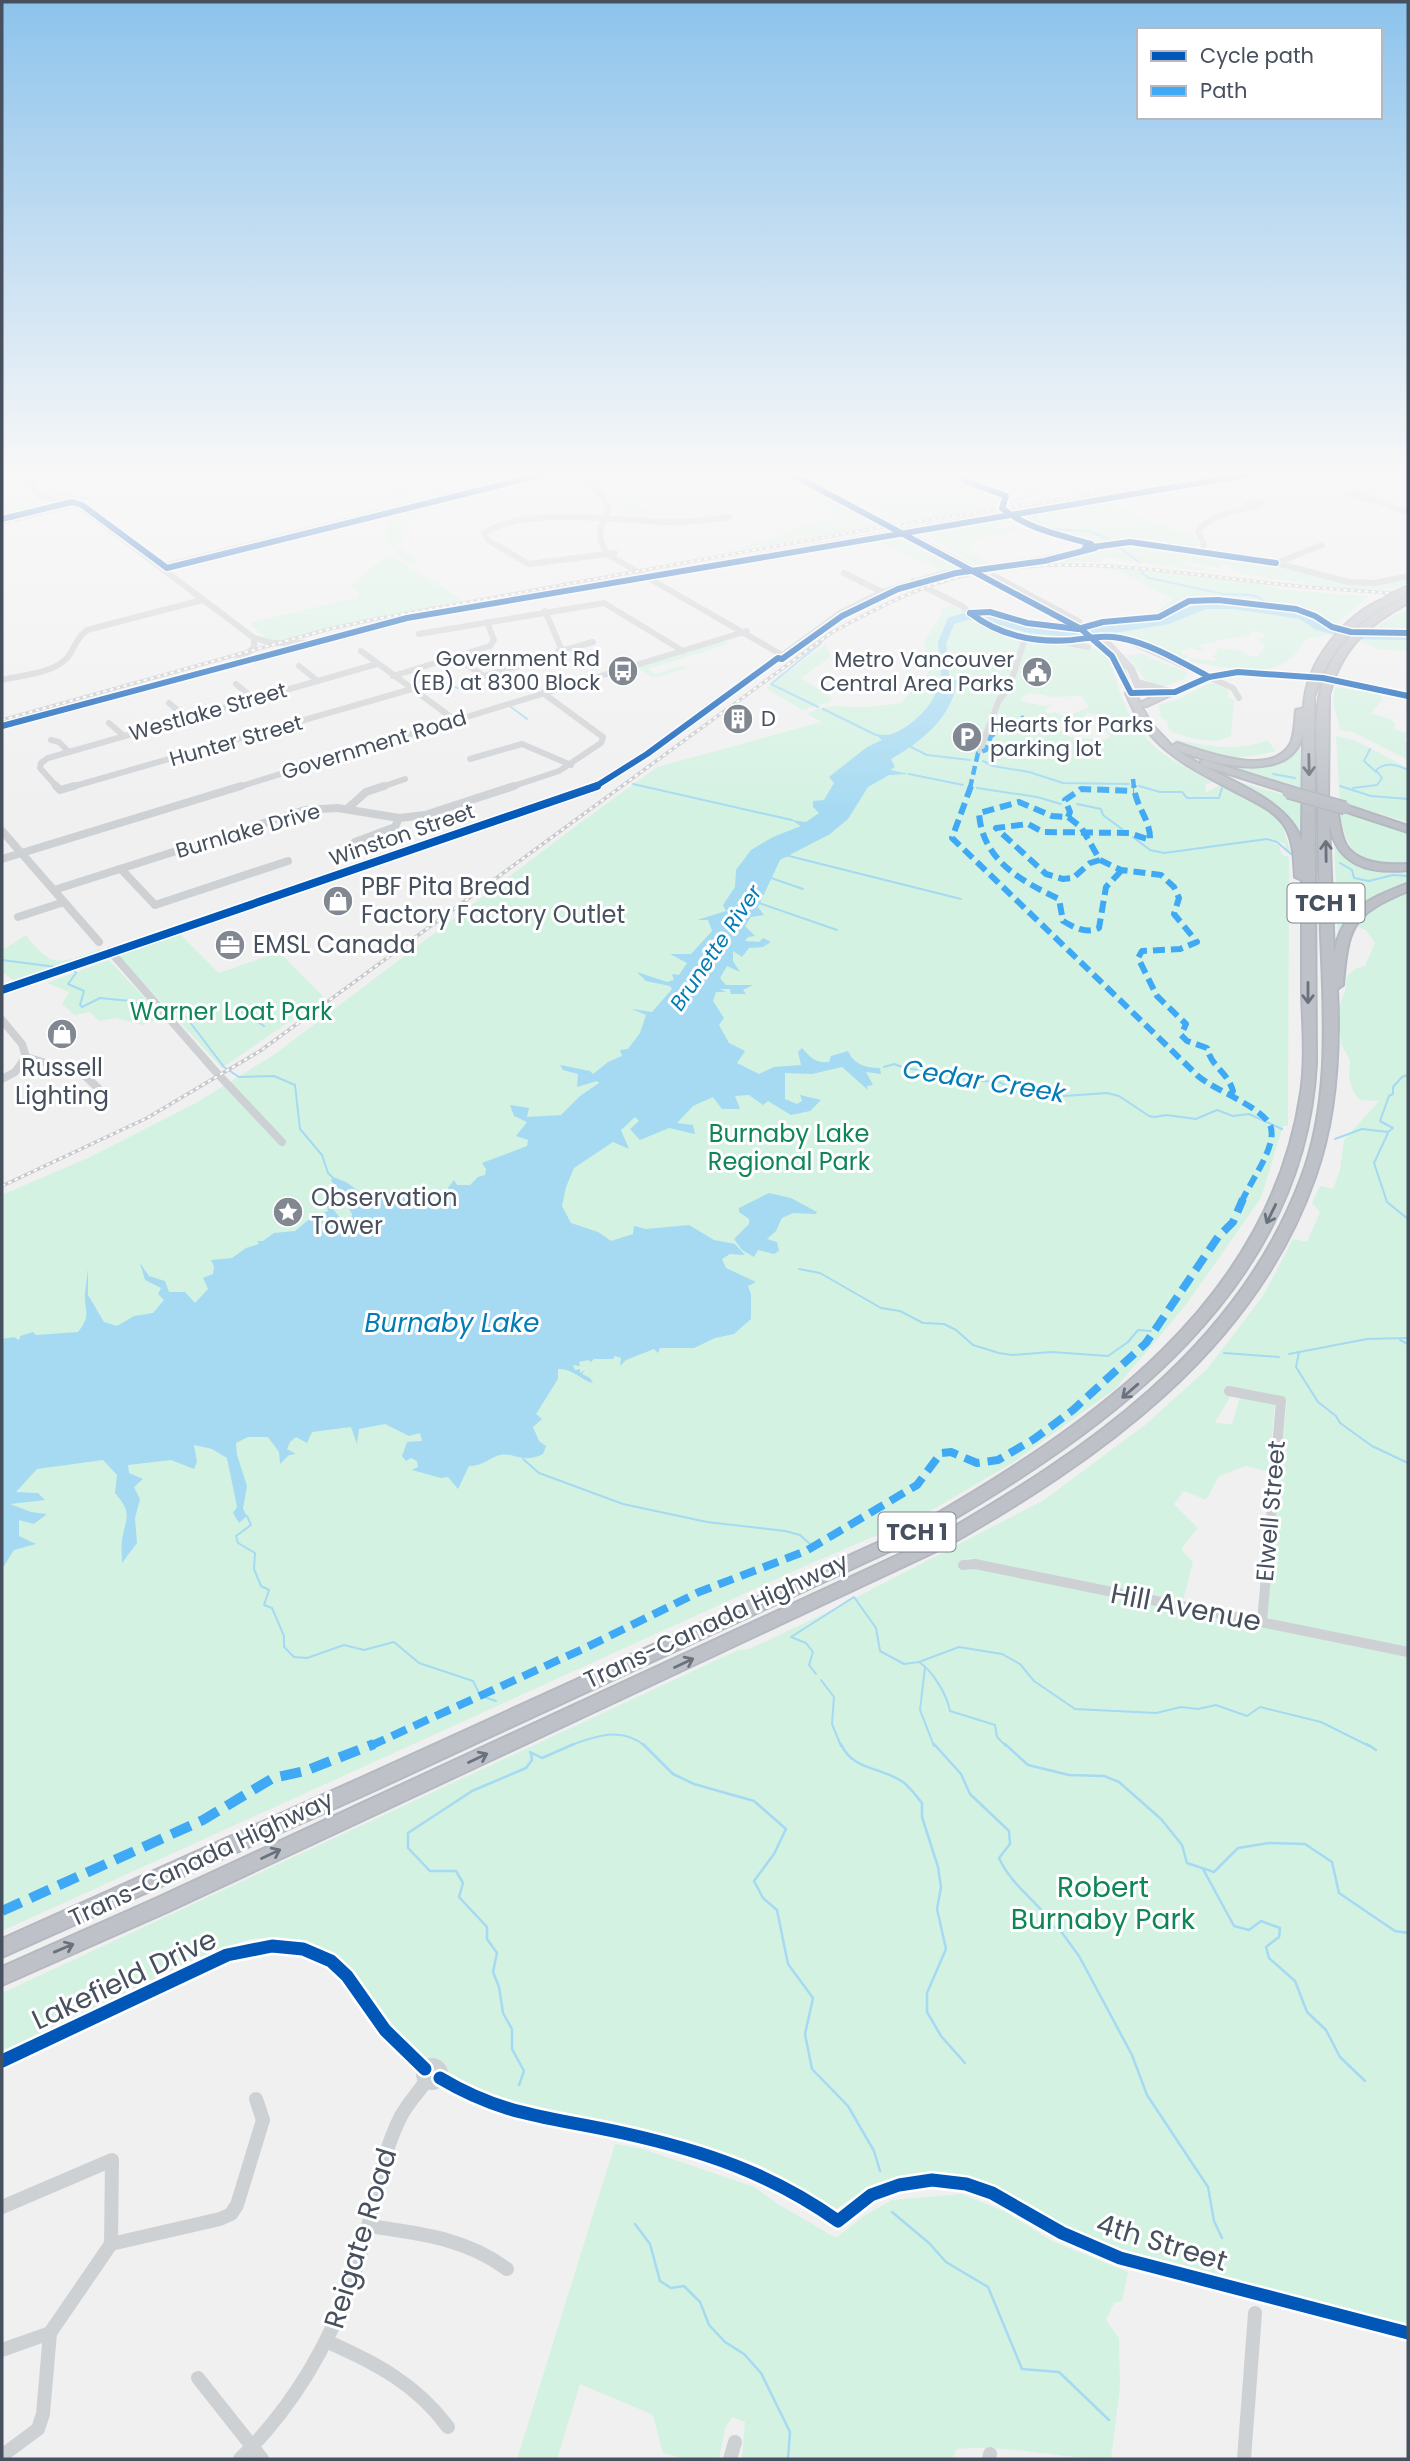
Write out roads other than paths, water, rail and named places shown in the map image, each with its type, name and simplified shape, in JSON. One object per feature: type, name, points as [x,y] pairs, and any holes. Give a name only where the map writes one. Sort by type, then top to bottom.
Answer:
[{"type":"highway","name":"Trans-Canada Highway","points":[[2,1948],[110,1902],[874,1553],[978,1499],[1021,1473],[1096,1420],[1161,1363],[1227,1286],[1255,1244],[1280,1194],[1293,1159],[1307,1092],[1309,697],[1316,671],[1332,643],[1356,621],[1408,590]]},
{"type":"highway","name":"Trans-Canada Highway","points":[[2,1976],[162,1905],[892,1567],[996,1512],[1077,1459],[1135,1414],[1184,1369],[1245,1298],[1276,1248],[1308,1178],[1320,1137],[1326,1105],[1332,1017],[1327,934],[1324,695],[1330,673],[1347,645],[1370,622],[1406,600]]},
{"type":"highway","points":[[1136,689],[1151,721],[1169,745],[1218,772],[1408,827]]},
{"type":"highway","points":[[1136,689],[1141,720],[1169,745],[1199,769],[1260,800],[1286,819],[1296,837],[1308,905]]},
{"type":"highway","points":[[1144,704],[1170,692]]},
{"type":"highway","points":[[1169,745],[1196,755],[1229,762],[1260,762],[1278,757],[1289,752],[1295,744],[1301,706],[1309,697]]},
{"type":"highway","points":[[1324,789],[1332,806],[1339,842],[1345,852],[1360,861],[1379,866],[1408,867]]},
{"type":"highway","points":[[1332,1017],[1340,951],[1348,924],[1365,907],[1408,887]]},
{"type":"main road","points":[[141,687],[147,683],[245,656],[404,616],[564,588]]},
{"type":"main road","points":[[2,726],[309,642],[419,616],[573,588]]},
{"type":"main road","points":[[1011,588],[1075,623],[1102,642],[1131,668],[1136,689]]},
{"type":"main road","points":[[1102,642],[1129,673],[1135,690],[1170,692]]},
{"type":"street","points":[[187,588],[254,638],[272,643],[309,642]]},
{"type":"street","points":[[673,588],[782,655]]},
{"type":"street","points":[[874,588],[882,592]]},
{"type":"street","name":"Winston Street","points":[[2,990],[595,787],[641,758],[840,612],[894,588]]},
{"type":"street","points":[[925,588],[997,631],[1024,638],[1088,647]]},
{"type":"street","points":[[2,680],[61,662],[69,655],[75,639],[87,630],[202,600]]},
{"type":"street","points":[[419,634],[604,603],[683,651]]},
{"type":"street","points":[[545,611],[561,651]]},
{"type":"street","points":[[972,615],[990,612],[1027,623],[1071,629],[1092,627],[1103,622]]},
{"type":"street","points":[[393,676],[485,649],[494,643],[487,622]]},
{"type":"street","name":"Government Road","points":[[2,859],[744,632]]},
{"type":"street","points":[[1047,640],[1108,636],[1122,638],[1233,688],[1239,698]]},
{"type":"street","points":[[234,663],[254,648],[254,638]]},
{"type":"street","points":[[980,750],[999,700],[1009,688],[1024,638]]},
{"type":"street","points":[[456,658],[484,676],[593,642]]},
{"type":"street","points":[[361,650],[455,720]]},
{"type":"street","name":"Westlake Street","points":[[41,763],[69,752],[377,664]]},
{"type":"street","points":[[299,666],[318,681]]},
{"type":"street","points":[[1187,667],[1296,675],[1355,683],[1408,696]]},
{"type":"street","points":[[1187,667],[1196,674],[1197,682]]},
{"type":"street","points":[[1170,692],[1209,677],[1238,672]]},
{"type":"street","points":[[236,684],[254,699]]},
{"type":"street","name":"Hunter Street","points":[[41,763],[40,768],[60,790],[411,689]]},
{"type":"street","name":"Burnlake Drive","points":[[54,890],[300,812],[320,808],[399,818],[432,814],[547,776],[571,765],[601,743],[603,736],[544,693]]},
{"type":"street","points":[[169,703],[187,718]]},
{"type":"street","points":[[109,723],[124,737]]},
{"type":"street","points":[[51,740],[59,742],[69,752]]},
{"type":"street","points":[[470,759],[522,744],[571,765]]},
{"type":"street","points":[[347,810],[366,792],[405,779]]},
{"type":"street","points":[[355,842],[395,827],[399,818]]},
{"type":"street","points":[[2,831],[99,942]]},
{"type":"street","points":[[121,869],[155,905],[288,861]]},
{"type":"street","points":[[18,917],[64,902]]},
{"type":"street","points":[[110,951],[282,1142]]},
{"type":"street","points":[[2,1020],[22,1044],[26,1057]]},
{"type":"street","points":[[2,1079],[15,1072],[26,1057]]},
{"type":"street","points":[[26,1057],[83,1074],[98,1088]]},
{"type":"street","name":"Elwell Street","points":[[1229,1391],[1281,1401],[1262,1622]]},
{"type":"street","name":"Hill Avenue","points":[[963,1565],[975,1564],[1408,1652]]},
{"type":"street","name":"Lakefield Drive","points":[[2,2062],[227,1955],[259,1946],[283,1945],[308,1950],[341,1969],[388,2034],[430,2076],[512,2111],[622,2132],[742,2164],[784,2184],[838,2221]]},
{"type":"street","name":"Reigate Road","points":[[240,2459],[258,2453],[328,2342],[348,2294],[391,2139],[406,2107],[430,2076]]},
{"type":"street","points":[[111,2244],[220,2219],[231,2214],[237,2205],[263,2120],[256,2099]]},
{"type":"street","points":[[2,2207],[112,2160],[111,2244],[50,2333],[2,2350]]},
{"type":"street","name":"4th Street","points":[[838,2221],[871,2195],[899,2185],[932,2180],[966,2184],[992,2193],[1062,2233],[1120,2258],[1408,2333]]},
{"type":"street","points":[[368,2226],[467,2243],[488,2253],[507,2269]]},
{"type":"street","points":[[1244,2459],[1255,2313]]},
{"type":"street","points":[[2,2455],[31,2436],[41,2422],[51,2345],[50,2333]]},
{"type":"street","points":[[328,2342],[403,2378],[430,2402],[448,2427]]},
{"type":"street","points":[[198,2378],[258,2453]]},
{"type":"street","points":[[730,2459],[735,2442]]},
{"type":"water","name":"Burnaby Lake","points":[[957,680],[949,706],[934,727],[891,759],[895,767],[890,770],[909,774],[889,775],[868,787],[848,819],[830,834],[780,860],[758,907],[764,915],[751,917],[745,926],[755,936],[748,937],[745,941],[759,942],[763,938],[771,942],[763,947],[749,948],[742,957],[733,951],[733,961],[740,972],[727,966],[720,978],[726,985],[753,985],[743,990],[746,994],[731,994],[730,989],[720,989],[726,992],[716,992],[713,1001],[724,1018],[719,1025],[729,1043],[745,1051],[737,1063],[759,1074],[774,1067],[801,1065],[798,1052],[802,1048],[820,1062],[829,1062],[831,1056],[848,1051],[861,1065],[880,1068],[881,1074],[866,1072],[873,1085],[867,1086],[868,1090],[842,1067],[812,1074],[785,1073],[785,1099],[797,1104],[802,1101],[800,1095],[821,1100],[810,1111],[791,1115],[768,1101],[763,1105],[749,1095],[735,1096],[740,1109],[722,1109],[713,1097],[693,1106],[677,1123],[693,1125],[695,1134],[669,1128],[640,1140],[630,1129],[639,1121],[635,1117],[621,1130],[629,1149],[613,1142],[574,1168],[566,1187],[562,1206],[571,1223],[598,1232],[611,1241],[633,1234],[634,1226],[646,1229],[689,1225],[714,1240],[735,1244],[745,1255],[730,1254],[722,1259],[726,1268],[756,1282],[748,1286],[751,1294],[751,1319],[734,1334],[715,1338],[694,1348],[660,1348],[658,1353],[654,1349],[626,1360],[620,1366],[621,1358],[615,1356],[613,1359],[594,1359],[591,1362],[579,1362],[580,1366],[573,1365],[575,1370],[580,1369],[580,1373],[585,1370],[582,1374],[593,1383],[568,1370],[558,1369],[558,1379],[536,1414],[542,1419],[533,1427],[539,1441],[546,1446],[543,1454],[529,1458],[503,1455],[469,1466],[458,1489],[448,1477],[441,1478],[412,1470],[418,1467],[417,1461],[411,1458],[406,1461],[402,1456],[407,1442],[422,1441],[420,1433],[409,1436],[385,1424],[359,1429],[357,1444],[351,1427],[312,1432],[307,1443],[296,1437],[287,1449],[296,1454],[289,1455],[280,1464],[279,1452],[268,1437],[248,1437],[236,1443],[247,1486],[243,1509],[247,1516],[239,1523],[233,1513],[237,1507],[227,1458],[212,1449],[194,1445],[197,1462],[194,1469],[171,1460],[128,1465],[129,1473],[143,1479],[134,1487],[140,1499],[135,1518],[137,1543],[122,1563],[127,1515],[115,1493],[117,1475],[103,1460],[37,1469],[16,1492],[38,1493],[45,1500],[10,1504],[31,1512],[47,1514],[34,1524],[19,1520],[19,1536],[36,1544],[14,1550],[2,1569],[2,1339],[14,1337],[19,1340],[20,1336],[33,1332],[36,1335],[78,1332],[86,1317],[88,1269],[88,1295],[104,1322],[117,1326],[134,1316],[153,1313],[164,1300],[158,1294],[161,1288],[145,1280],[140,1263],[149,1276],[165,1281],[169,1292],[185,1292],[195,1303],[208,1289],[203,1278],[213,1274],[214,1266],[211,1260],[232,1258],[274,1233],[295,1231],[312,1217],[328,1211],[325,1199],[345,1224],[351,1223],[352,1214],[347,1205],[350,1198],[331,1181],[333,1177],[360,1192],[398,1193],[436,1210],[450,1204],[448,1188],[454,1180],[457,1185],[470,1185],[478,1177],[485,1175],[486,1169],[482,1163],[527,1146],[528,1140],[516,1136],[527,1122],[514,1116],[510,1105],[529,1108],[527,1117],[561,1115],[580,1096],[599,1083],[597,1081],[577,1087],[578,1074],[563,1070],[560,1065],[590,1071],[593,1074],[608,1062],[622,1056],[620,1050],[628,1049],[640,1033],[646,1015],[632,1009],[652,1012],[672,989],[670,986],[646,981],[637,972],[667,982],[674,980],[672,974],[679,975],[687,963],[670,954],[691,954],[712,931],[708,920],[697,920],[726,911],[723,905],[735,887],[736,870],[751,850],[773,837],[801,826],[791,820],[806,822],[819,813],[813,807],[813,801],[824,800],[834,783],[829,777],[867,747],[882,740],[875,734],[894,733],[920,715],[934,697],[937,681]]},
{"type":"water","points":[[769,1193],[791,1198],[817,1212],[793,1213],[782,1218],[776,1231],[767,1239],[777,1242],[779,1251],[774,1254],[758,1250],[754,1257],[742,1250],[734,1239],[749,1224],[749,1219],[739,1212],[739,1208]]},
{"type":"waterway","points":[[1195,588],[1223,594],[1251,595],[1260,598],[1270,610]]},
{"type":"waterway","name":"Brunette River","points":[[947,695],[942,643],[951,621],[967,616],[983,616],[1029,629],[1083,634],[1168,620],[1205,605],[1233,605],[1301,615],[1317,626],[1350,635],[1408,636]]},
{"type":"waterway","points":[[818,707],[771,684],[821,643]]},
{"type":"waterway","points":[[412,683],[431,679],[461,689]]},
{"type":"waterway","points":[[511,707],[527,719]]},
{"type":"waterway","points":[[823,709],[876,735]]},
{"type":"waterway","points":[[911,747],[927,755],[970,760]]},
{"type":"waterway","points":[[1370,749],[1364,761],[1376,772]]},
{"type":"waterway","points":[[983,761],[993,766],[1029,772],[1063,783],[1129,784]]},
{"type":"waterway","points":[[1353,788],[1377,785],[1382,778],[1376,770],[1384,765],[1396,765],[1408,770]]},
{"type":"waterway","points":[[909,774],[963,785]]},
{"type":"waterway","points":[[1273,774],[1295,778]]},
{"type":"waterway","points":[[633,784],[792,820]]},
{"type":"waterway","points":[[1139,786],[1160,792],[1182,792],[1187,798],[1219,798],[1222,788]]},
{"type":"waterway","points":[[1340,786],[1371,796],[1408,799]]},
{"type":"waterway","points":[[977,788],[1037,797],[1061,804]]},
{"type":"waterway","points":[[1077,804],[1101,809],[1103,815],[1122,829]]},
{"type":"waterway","points":[[1133,837],[1150,850],[1164,853],[1267,839],[1277,842],[1291,854]]},
{"type":"waterway","points":[[785,855],[961,899]]},
{"type":"waterway","points":[[1340,863],[1352,870],[1354,878],[1369,881],[1393,875],[1408,876]]},
{"type":"waterway","points":[[771,878],[803,889]]},
{"type":"waterway","points":[[759,903],[837,930]]},
{"type":"waterway","points":[[2,960],[56,967]]},
{"type":"waterway","points":[[74,970],[76,973],[68,984],[84,991],[80,1005],[82,1007],[100,998],[130,1001],[153,1008]]},
{"type":"waterway","points":[[169,1007],[186,1017],[224,1067],[239,1077],[274,1076],[295,1085],[300,1129],[322,1155],[328,1173],[333,1178]]},
{"type":"waterway","points":[[238,1009],[264,1026]]},
{"type":"waterway","name":"Cedar Creek","points":[[884,1067],[894,1064],[907,1069],[934,1070],[966,1080],[999,1082],[1018,1091],[1038,1088],[1064,1096],[1107,1093],[1119,1096],[1149,1116],[1155,1117],[1166,1115],[1196,1119],[1217,1110],[1233,1116],[1249,1114],[1282,1129]]},
{"type":"waterway","name":"Cedar Creek","points":[[1335,1139],[1362,1129],[1388,1132],[1393,1128],[1380,1121],[1389,1096],[1393,1094],[1393,1087],[1402,1077],[1408,1075]]},
{"type":"waterway","points":[[1388,1133],[1374,1163],[1387,1202],[1408,1219]]},
{"type":"waterway","points":[[799,1269],[820,1273],[881,1308],[900,1311],[923,1323],[944,1324],[956,1330],[973,1345],[999,1353],[1012,1355],[1051,1352],[1108,1356],[1128,1342],[1138,1330],[1151,1331]]},
{"type":"waterway","points":[[1299,1352],[1367,1339],[1408,1338]]},
{"type":"waterway","points":[[1400,1340],[1408,1344]]},
{"type":"waterway","points":[[1289,1354],[1299,1352]]},
{"type":"waterway","points":[[1299,1352],[1296,1367],[1318,1402],[1336,1416],[1340,1423],[1372,1446],[1408,1463]]},
{"type":"waterway","points":[[1224,1353],[1279,1357]]},
{"type":"waterway","points":[[523,1459],[539,1473],[623,1504],[707,1522],[785,1531],[800,1535],[810,1544]]},
{"type":"waterway","points":[[247,1516],[251,1525],[236,1536],[238,1543],[255,1553],[254,1569],[261,1586],[269,1590],[264,1605],[272,1608],[284,1636],[284,1647],[294,1657],[307,1658],[344,1645],[364,1650],[394,1642],[419,1663],[473,1681],[478,1691]]},
{"type":"waterway","points":[[816,1674],[809,1665],[813,1652],[806,1643],[791,1637],[854,1597],[876,1628],[880,1651],[904,1664],[919,1662]]},
{"type":"waterway","points":[[919,1662],[959,1647],[1002,1654],[1020,1664],[1034,1681],[1075,1709],[1156,1713],[1181,1707],[1198,1709],[1216,1705],[1247,1716],[1260,1707],[1321,1722],[1369,1746]]},
{"type":"waterway","points":[[919,1662],[925,1667]]},
{"type":"waterway","points":[[925,1667],[939,1684],[950,1711],[995,1725],[997,1737],[1006,1746]]},
{"type":"waterway","points":[[925,1667],[920,1710],[934,1746]]},
{"type":"waterway","points":[[821,1680],[834,1697],[832,1724],[841,1746]]},
{"type":"waterway","points":[[484,1697],[496,1701]]},
{"type":"waterway","points":[[571,1745],[598,1736],[618,1735],[627,1736],[645,1746]]},
{"type":"waterway","points":[[841,1744],[852,1759],[903,1782],[922,1803],[922,1817],[938,1867],[941,1887],[937,1909],[946,1949],[927,1993],[927,2012],[941,2036],[965,2063]]},
{"type":"waterway","points":[[934,1744],[961,1774],[970,1794],[1009,1831],[1010,1844],[999,1858],[1003,1866],[1043,1912],[1043,1921],[1060,1930],[1079,1956],[1132,2055],[1147,2095],[1208,2187],[1214,2221],[1222,2238]]},
{"type":"waterway","points":[[1005,1744],[1028,1765],[1069,1775],[1104,1776],[1119,1782],[1161,1819],[1182,1845],[1187,1863],[1214,1872],[1238,1848],[1269,1843],[1305,1844],[1332,1862],[1339,1893],[1395,1931],[1408,1933]]},
{"type":"waterway","points":[[1367,1744],[1376,1750]]},
{"type":"waterway","points":[[530,1752],[542,1758],[571,1745]]},
{"type":"waterway","points":[[645,1746],[673,1774],[694,1784],[754,1801],[786,1829],[774,1854],[754,1881],[763,1898],[777,1910],[788,1964],[813,1998],[805,2034],[812,2069],[848,2106],[874,2151],[880,2171]]},
{"type":"waterway","points":[[519,2085],[524,2071],[512,2049],[512,2029],[503,2013],[499,1987],[493,1972],[497,1953],[487,1939],[487,1927],[459,1897],[463,1883],[456,1871],[430,1871],[408,1848],[408,1833],[472,1791],[526,1768],[532,1760],[531,1753]]},
{"type":"waterway","points":[[1203,1869],[1234,1926],[1249,1930],[1261,1921],[1280,1928],[1279,1937],[1266,1947],[1269,1958],[1295,1981],[1307,2012],[1326,2030],[1340,2057],[1365,2081]]},
{"type":"waterway","points":[[892,2212],[929,2243],[946,2262],[988,2287],[1022,2369],[1059,2372],[1109,2420]]},
{"type":"waterway","points":[[635,2224],[650,2244],[660,2281],[671,2288],[684,2286],[700,2302],[709,2325],[725,2342],[744,2354],[761,2373],[790,2432],[788,2459]]},
{"type":"railway","points":[[2,720],[329,629],[547,588]]},
{"type":"railway","points":[[2,1186],[147,1118],[260,1051],[831,633],[880,607],[926,588]]},
{"type":"railway","points":[[1322,588],[1408,594]]},
{"type":"place","name":"Government Rd (EB) at 8300 Block","points":[[623,671]]},
{"type":"place","name":"Metro Vancouver Central Area Parks","points":[[1037,672]]},
{"type":"place","name":"D","points":[[738,719]]},
{"type":"place","name":"Hearts for Parks parking lot","points":[[967,737]]},
{"type":"place","name":"PBF Pita Bread Factory Factory Outlet","points":[[338,901]]},
{"type":"place","name":"EMSL Canada","points":[[230,945]]},
{"type":"place","name":"Russell Lighting","points":[[62,1034]]},
{"type":"place","name":"Observation Tower","points":[[288,1212]]},
{"type":"park label","name":"Warner Loat Park","points":[[231,1012]]},
{"type":"park label","name":"Burnaby Lake Regional Park","points":[[789,1148]]},
{"type":"park label","name":"Robert Burnaby Park","points":[[1103,1903]]}]
